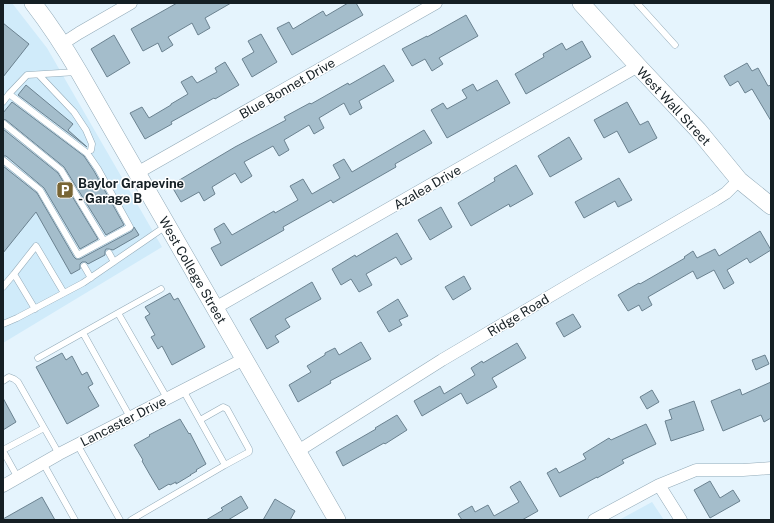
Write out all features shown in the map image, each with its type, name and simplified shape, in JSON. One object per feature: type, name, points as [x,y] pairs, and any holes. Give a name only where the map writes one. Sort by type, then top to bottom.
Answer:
[{"type":"street","name":"West College Street","points":[[33,3],[62,44],[79,72],[337,520]]},
{"type":"street","points":[[62,44],[131,3]]},
{"type":"street","name":"Blue Bonnet Drive","points":[[137,173],[436,3]]},
{"type":"street","name":"West Wall Street","points":[[581,3],[698,130],[739,180],[771,206]]},
{"type":"street","name":"Azalea Drive","points":[[215,308],[638,66]]},
{"type":"street","name":"Ridge Road","points":[[298,451],[449,356],[715,200],[726,193],[739,180]]},
{"type":"street","name":"Lancaster Drive","points":[[3,486],[77,444],[244,358]]},
{"type":"street","points":[[594,520],[659,485],[696,470],[743,470],[771,468]]},
{"type":"street","points":[[659,485],[681,520]]},
{"type":"lane","points":[[637,3],[674,45]]},
{"type":"lane","points":[[3,102],[27,75],[79,72]]},
{"type":"lane","points":[[39,74],[74,112],[86,130],[92,144],[91,150]]},
{"type":"lane","points":[[3,160],[40,190],[78,255],[130,227],[98,169],[87,153],[9,94]]},
{"type":"lane","points":[[3,123],[61,170],[104,241]]},
{"type":"lane","points":[[4,322],[64,294],[83,283],[167,226]]},
{"type":"lane","points":[[3,287],[36,246],[64,294]]},
{"type":"lane","points":[[109,253],[114,262]]},
{"type":"lane","points":[[84,266],[91,278]]},
{"type":"lane","points":[[14,274],[35,308]]},
{"type":"lane","points":[[38,358],[161,289]]},
{"type":"lane","points":[[118,313],[167,398]]},
{"type":"lane","points":[[83,333],[130,417]]},
{"type":"lane","points":[[3,380],[9,377],[18,382],[59,454]]},
{"type":"lane","points":[[183,390],[225,465]]},
{"type":"lane","points":[[131,520],[249,452],[249,449],[228,408],[223,407],[200,420]]},
{"type":"lane","points":[[18,478],[3,451],[44,428]]},
{"type":"lane","points":[[77,444],[120,520]]},
{"type":"lane","points":[[43,463],[75,520]]},
{"type":"shaded area","points":[[3,3],[12,3],[47,48],[162,247],[3,343]]},
{"type":"shaded area","points":[[652,502],[664,520],[619,520]]},
{"type":"building","points":[[177,3],[231,3],[205,18],[210,28],[198,35],[192,23],[168,37],[173,45],[162,52],[158,43],[143,51],[131,29]]},
{"type":"building","points":[[348,3],[356,3],[363,15],[292,55],[277,28],[289,22],[293,29],[323,11],[326,16]]},
{"type":"building","points":[[466,15],[478,36],[439,58],[443,64],[432,71],[425,59],[412,66],[402,49]]},
{"type":"building","points":[[3,23],[29,44],[3,77]]},
{"type":"building","points":[[261,34],[277,62],[252,77],[242,59],[254,52],[248,41]]},
{"type":"building","points":[[114,35],[130,63],[107,77],[91,49]]},
{"type":"building","points":[[582,41],[591,57],[526,94],[515,74],[544,57],[543,54],[562,43],[566,50]]},
{"type":"building","points":[[225,62],[239,85],[171,122],[172,124],[145,139],[130,113],[142,107],[149,118],[188,94],[181,82],[192,76],[197,83],[217,72],[215,68]]},
{"type":"building","points":[[747,63],[752,71],[758,68],[768,86],[771,85],[771,121],[752,89],[745,93],[738,81],[730,86],[724,76]]},
{"type":"building","points":[[384,65],[394,81],[359,101],[362,108],[350,115],[344,103],[319,118],[324,128],[314,134],[309,125],[284,140],[289,150],[279,156],[273,146],[244,162],[252,176],[241,183],[235,173],[212,187],[215,194],[204,201],[199,192],[181,202],[171,185],[235,147],[286,120],[284,117],[348,83],[349,85]]},
{"type":"building","points":[[497,80],[510,103],[447,138],[431,110],[443,103],[447,109],[467,98],[462,90],[473,84],[477,91]]},
{"type":"building","points":[[26,85],[73,124],[68,130],[87,147],[18,95]]},
{"type":"building","points":[[12,102],[84,156],[124,225],[106,235],[64,167],[3,119],[3,113]]},
{"type":"building","points":[[627,102],[640,125],[648,121],[657,138],[629,153],[617,131],[604,138],[594,120]]},
{"type":"building","points":[[3,129],[58,173],[98,239],[80,249],[44,188],[6,156],[3,156]]},
{"type":"building","points":[[424,130],[432,143],[395,164],[396,167],[333,203],[331,200],[283,227],[284,230],[221,266],[211,248],[221,243],[214,229],[224,223],[232,235],[274,211],[275,213],[298,200],[290,186],[303,179],[312,194],[340,178],[333,165],[344,159],[352,172]]},
{"type":"building","points":[[569,137],[582,159],[550,177],[538,156]]},
{"type":"building","points":[[516,165],[533,194],[510,207],[509,204],[471,226],[458,203],[495,181],[494,178]]},
{"type":"building","points":[[3,166],[37,193],[76,259],[80,259],[132,231],[134,227],[139,235],[113,250],[106,249],[105,255],[88,264],[86,262],[82,262],[80,264],[80,269],[71,274],[36,212],[3,253]]},
{"type":"building","points":[[619,178],[632,200],[618,207],[615,201],[584,218],[575,202]]},
{"type":"building","points":[[441,207],[452,227],[430,240],[418,220]]},
{"type":"building","points":[[760,231],[771,250],[750,263],[747,258],[727,270],[734,283],[724,289],[714,270],[697,279],[693,271],[648,297],[652,305],[642,311],[639,305],[628,311],[618,295],[685,258],[684,257],[693,251],[697,258],[715,249],[719,256]]},
{"type":"building","points":[[397,233],[412,259],[401,265],[396,257],[366,274],[372,285],[359,292],[351,279],[341,285],[332,269]]},
{"type":"building","points":[[464,276],[471,289],[453,300],[445,287]]},
{"type":"building","points":[[312,282],[321,299],[285,319],[290,327],[275,336],[279,342],[267,349],[250,319]]},
{"type":"building","points":[[170,293],[174,300],[178,298],[205,347],[172,365],[162,346],[158,349],[151,337],[155,335],[145,317],[150,314],[145,307]]},
{"type":"building","points":[[398,299],[408,316],[399,320],[402,325],[389,332],[377,312]]},
{"type":"building","points":[[573,314],[581,327],[564,337],[556,323]]},
{"type":"building","points":[[361,342],[371,359],[330,381],[331,383],[298,402],[289,385],[311,372],[307,366],[325,355],[325,353],[335,348],[339,355]]},
{"type":"building","points":[[517,343],[526,358],[492,378],[497,387],[467,404],[461,393],[422,416],[414,401],[440,386],[444,394],[475,375],[471,368],[482,361],[483,363]]},
{"type":"building","points":[[62,353],[66,360],[72,356],[82,375],[87,372],[93,384],[88,387],[99,406],[67,424],[36,367]]},
{"type":"building","points":[[765,355],[769,364],[756,370],[752,360]]},
{"type":"building","points":[[771,382],[771,418],[764,422],[761,415],[723,431],[711,401],[740,389],[742,395]]},
{"type":"building","points":[[652,390],[659,402],[647,409],[640,397]]},
{"type":"building","points":[[3,398],[16,422],[3,430]]},
{"type":"building","points":[[694,401],[704,430],[671,441],[665,421],[672,419],[669,410]]},
{"type":"building","points":[[397,415],[407,430],[385,444],[384,443],[343,466],[336,452]]},
{"type":"building","points":[[180,419],[189,434],[190,433],[206,464],[176,484],[176,482],[170,485],[169,484],[159,490],[134,445],[150,436],[149,435]]},
{"type":"building","points":[[646,424],[656,444],[622,460],[624,463],[560,497],[547,473],[556,468],[559,473],[586,459],[583,454],[609,438],[611,440]]},
{"type":"building","points":[[520,481],[538,511],[522,520],[462,520],[458,514],[472,506],[475,512],[488,505],[494,516],[519,502],[510,487]]},
{"type":"building","points":[[710,481],[720,498],[733,490],[740,501],[710,518],[694,490]]},
{"type":"building","points":[[241,496],[248,508],[228,520],[206,520],[223,510],[221,508]]},
{"type":"building","points":[[42,497],[55,520],[3,520],[3,519]]},
{"type":"building","points":[[275,499],[295,511],[290,520],[263,520]]},
{"type":"place","name":"Baylor Grapevine - Garage B","points":[[65,190]]}]
